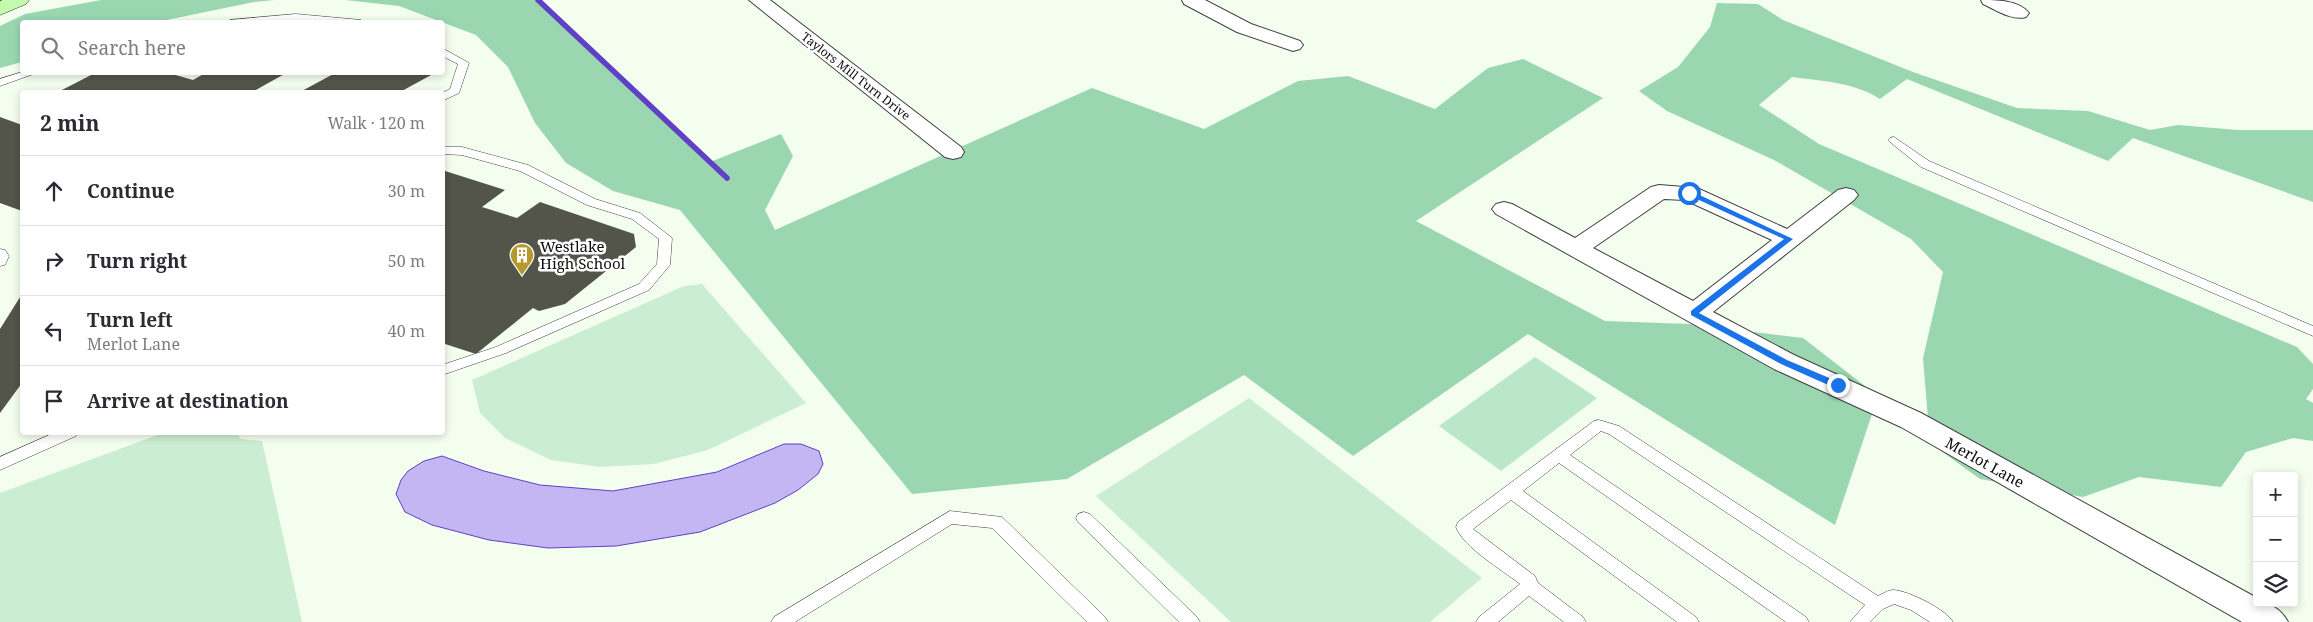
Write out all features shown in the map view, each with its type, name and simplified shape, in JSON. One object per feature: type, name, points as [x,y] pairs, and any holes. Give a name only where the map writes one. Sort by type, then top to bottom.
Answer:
[{"type":"main road","points":[[0,10],[19,0]]},
{"type":"street","name":"Taylors Mill Turn Drive","points":[[758,0],[953,152]]},
{"type":"street","points":[[1191,0],[1244,28],[1293,46]]},
{"type":"street","points":[[1990,0],[2019,13]]},
{"type":"street","points":[[1576,248],[1659,192],[1689,193],[1789,239]]},
{"type":"street","points":[[1694,313],[1846,195]]},
{"type":"street","name":"Merlot Lane","points":[[1504,209],[1784,362],[1911,420],[2271,622]]},
{"type":"lane","points":[[301,20],[330,18],[344,20]]},
{"type":"lane","points":[[445,52],[464,63],[455,91],[445,96]]},
{"type":"lane","points":[[0,83],[25,75]]},
{"type":"lane","points":[[1894,140],[1925,164],[2313,331]]},
{"type":"lane","points":[[445,150],[470,153],[524,168],[592,202],[636,216],[666,238],[663,265],[644,287],[501,350],[445,369]]},
{"type":"lane","points":[[0,253],[2,256],[0,262]]},
{"type":"lane","points":[[1485,622],[1529,586],[1530,580],[1472,538],[1464,527],[1599,424],[1606,426],[1876,604]]},
{"type":"lane","points":[[0,464],[64,435]]},
{"type":"lane","points":[[1559,455],[1800,622]]},
{"type":"lane","points":[[1511,491],[1690,622]]},
{"type":"lane","points":[[780,622],[950,517],[996,522],[1099,622]]},
{"type":"lane","points":[[1084,518],[1191,622]]},
{"type":"lane","points":[[1529,586],[1577,622]]},
{"type":"lane","points":[[1859,622],[1876,604],[1893,598],[1917,605],[1944,622]]},
{"type":"green space","points":[[101,0],[274,0],[254,2],[167,20],[20,20],[20,63],[0,68],[0,26],[25,14]]},
{"type":"green space","points":[[345,0],[538,0],[710,162],[781,134],[793,156],[765,210],[775,230],[1092,88],[1204,129],[1298,81],[1348,76],[1435,109],[1488,68],[1523,59],[1603,98],[1416,221],[1605,321],[1690,324],[1803,338],[1878,396],[1835,525],[1528,334],[1353,456],[1244,375],[1067,479],[912,494],[680,210],[613,191],[566,163],[535,123],[508,67],[476,35],[445,23],[445,20],[436,20],[399,6]]},
{"type":"green space","points":[[1717,3],[1758,4],[1783,20],[1913,72],[2017,108],[2088,111],[2150,130],[2178,125],[2238,130],[2313,130],[2313,202],[2133,138],[2108,161],[1907,79],[1880,99],[1870,93],[1848,86],[1792,77],[1759,105],[1819,144],[2297,347],[2313,364],[2313,389],[2306,399],[2313,403],[2313,441],[2293,438],[2246,452],[2221,487],[2139,477],[2083,497],[1980,479],[1930,443],[1923,358],[1943,272],[1911,239],[1776,161],[1667,111],[1639,91],[1678,67],[1710,27]]},
{"type":"green space","points":[[702,284],[806,403],[708,450],[654,464],[600,467],[551,460],[505,438],[480,413],[472,380],[684,286]]},
{"type":"green space","points":[[1535,357],[1597,398],[1501,471],[1439,426]]},
{"type":"green space","points":[[1249,398],[1482,578],[1430,622],[1231,622],[1096,496]]},
{"type":"green space","points":[[158,435],[239,435],[240,439],[262,441],[302,622],[0,622],[0,493]]},
{"type":"shaded area","points":[[784,444],[801,444],[819,451],[823,464],[818,474],[798,490],[775,503],[700,532],[616,546],[548,548],[489,540],[432,525],[405,512],[396,494],[401,480],[408,471],[424,461],[442,456],[484,471],[540,485],[613,491],[717,472]]},
{"type":"building","points":[[91,75],[176,75],[193,80],[202,75],[283,75],[256,90],[62,90]]},
{"type":"building","points":[[331,75],[431,75],[404,90],[304,90]]},
{"type":"building","points":[[0,117],[20,124],[20,210],[0,203]]},
{"type":"building","name":"Westlake High School","points":[[445,171],[505,190],[482,207],[517,218],[540,202],[634,234],[636,247],[565,304],[539,311],[533,308],[476,354],[445,344]]},
{"type":"building","points":[[20,297],[20,386],[0,413],[0,329]]},
{"type":"waterway","points":[[538,0],[727,178]]},
{"type":"place","name":"Westlake High School","points":[[522,276]]},
{"type":"route","points":[[1689,193],[1789,239],[1694,313],[1784,362],[1838,385]]}]
